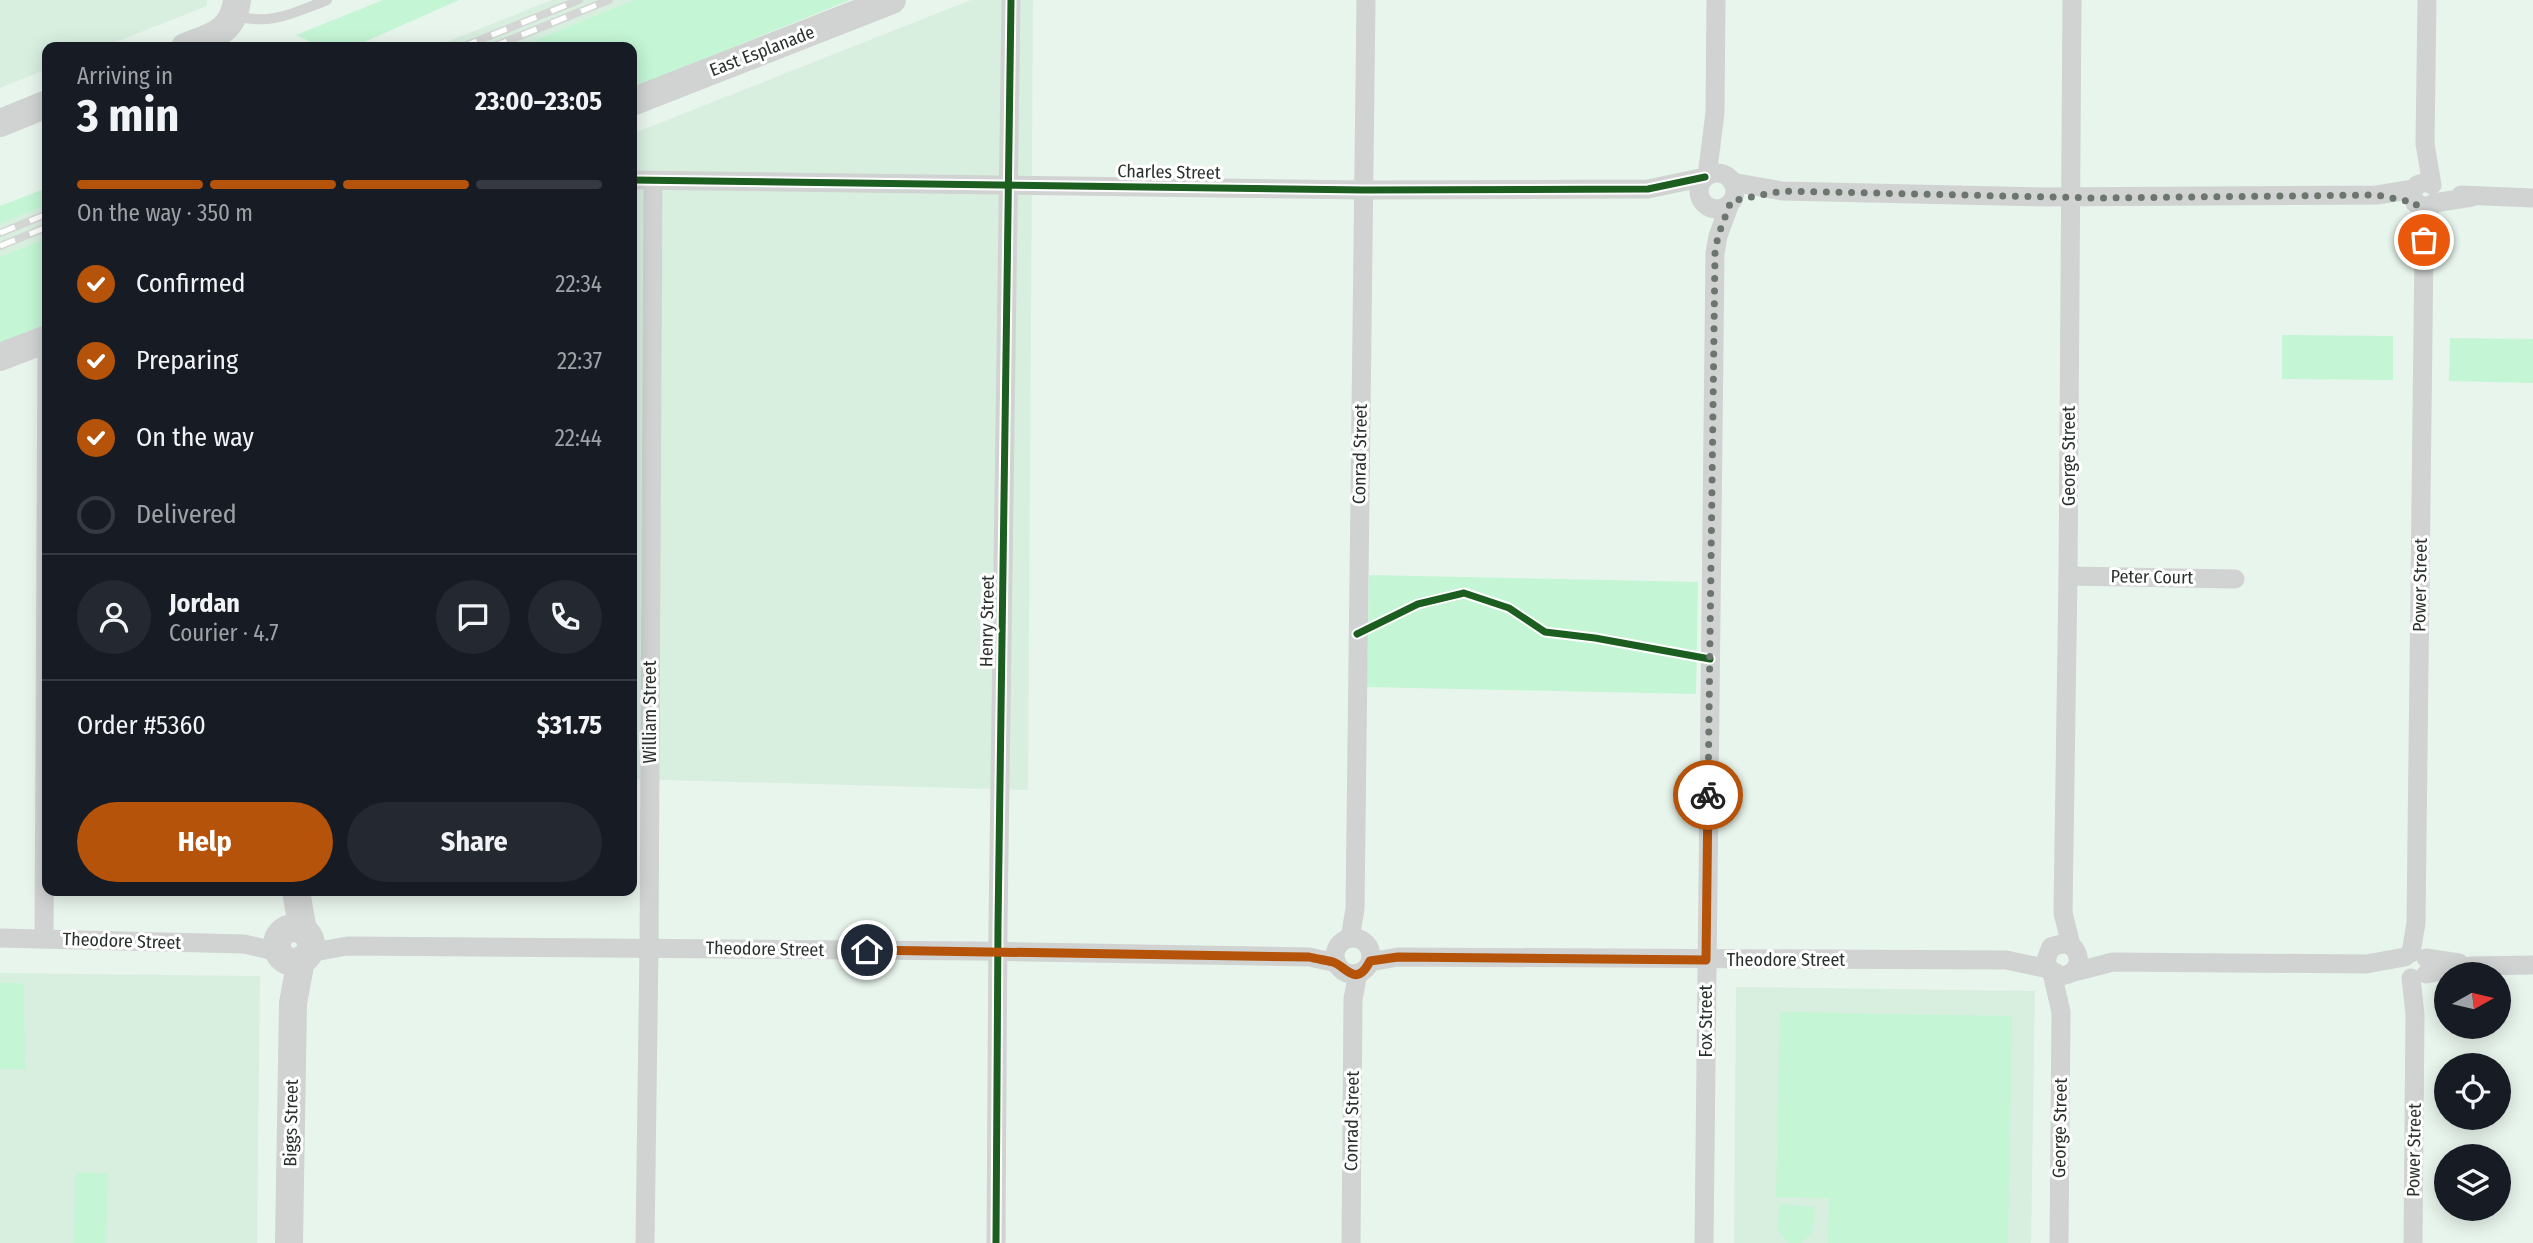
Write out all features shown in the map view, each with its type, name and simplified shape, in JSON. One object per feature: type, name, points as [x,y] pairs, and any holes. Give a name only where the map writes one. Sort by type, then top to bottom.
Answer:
[{"type":"street","name":"East Esplanade","points":[[637,100],[892,0]]},
{"type":"street","name":"Henry Street","points":[[996,1243],[1011,0]]},
{"type":"street","name":"Conrad Street","points":[[1351,1243],[1366,0]]},
{"type":"street","points":[[1715,94],[1719,138],[1730,191],[1720,208],[1703,202],[1699,188],[1706,177],[1715,94],[1716,0]]},
{"type":"street","name":"George Street","points":[[2059,1243],[2072,0]]},
{"type":"street","name":"Power Street","points":[[2413,1243],[2427,0]]},
{"type":"street","points":[[197,42],[221,32],[229,25],[236,8]]},
{"type":"street","points":[[0,123],[42,106]]},
{"type":"street","points":[[1706,177],[1718,173],[1730,191]]},
{"type":"street","name":"Charles Street","points":[[637,180],[1364,190],[1648,189],[1706,177]]},
{"type":"street","name":"William Street","points":[[645,1243],[653,181]]},
{"type":"street","name":"Charles Street","points":[[1648,189],[1703,202]]},
{"type":"street","points":[[1730,191],[2070,197],[2377,195],[2533,198]]},
{"type":"street","name":"Fox Street","points":[[1704,1243],[1715,253],[1730,191]]},
{"type":"street","name":"Fox Street","points":[[1703,202],[1715,253]]},
{"type":"street","points":[[0,357],[42,341]]},
{"type":"street","name":"Peter Court","points":[[2068,576],[2235,579]]},
{"type":"street","points":[[44,896],[44,938]]},
{"type":"street","name":"Biggs Street","points":[[289,1243],[295,896]]},
{"type":"street","name":"Theodore Street","points":[[0,938],[347,946],[649,947],[1309,957],[2533,965]]},
{"type":"lane","points":[[236,8],[250,20],[272,20],[327,0]]},
{"type":"shaded area","points":[[0,0],[207,0],[207,6],[116,42],[42,42],[42,71],[0,88]]},
{"type":"shaded area","points":[[552,0],[634,0],[530,42],[447,42]]},
{"type":"shaded area","points":[[971,0],[1033,0],[1028,790],[637,779],[637,132]]},
{"type":"shaded area","points":[[42,207],[42,240],[0,257],[0,224]]},
{"type":"shaded area","points":[[0,973],[260,976],[257,1243],[0,1243]]},
{"type":"shaded area","points":[[1736,987],[2035,991],[2031,1243],[1734,1243]]},
{"type":"green space","points":[[383,0],[459,0],[364,42],[311,42],[296,35]]},
{"type":"green space","points":[[634,0],[850,0],[637,86],[637,42],[530,42]]},
{"type":"green space","points":[[42,190],[42,207],[0,224],[0,206]]},
{"type":"green space","points":[[42,240],[42,326],[0,343],[0,257]]},
{"type":"green space","points":[[2282,335],[2393,336],[2393,380],[2282,379]]},
{"type":"green space","points":[[2450,338],[2533,339],[2533,383],[2449,381]]},
{"type":"green space","points":[[1369,575],[1698,582],[1696,694],[1367,687]]},
{"type":"green space","points":[[0,983],[24,985],[25,1069],[0,1069]]},
{"type":"green space","points":[[1780,1012],[2012,1016],[2008,1243],[1828,1243],[1829,1198],[1776,1197]]},
{"type":"green space","points":[[75,1173],[108,1173],[106,1243],[74,1243]]},
{"type":"green space","points":[[1780,1204],[1815,1207],[1812,1233],[1801,1243],[1788,1243],[1777,1230]]},
{"type":"railway","points":[[474,42],[579,0]]},
{"type":"railway","points":[[504,42],[609,0]]},
{"type":"railway","points":[[0,233],[42,216]]},
{"type":"railway","points":[[0,246],[42,229]]},
{"type":"cycle path","points":[[996,1243],[1011,0]]},
{"type":"cycle path","points":[[637,180],[1364,190],[1648,189],[1705,177]]},
{"type":"cycle path","points":[[1357,634],[1418,604],[1464,593],[1509,608],[1545,632],[1595,638],[1710,659]]},
{"type":"way so far","points":[[1708,795],[1715,253],[1718,236],[1731,201],[1782,191],[2096,198],[2377,195],[2416,203],[2424,246],[2424,240]]},
{"type":"route","points":[[867,950],[1309,957],[1337,963],[1343,971],[1353,974],[1364,971],[1370,961],[1398,957],[1706,960],[1708,795]]}]
